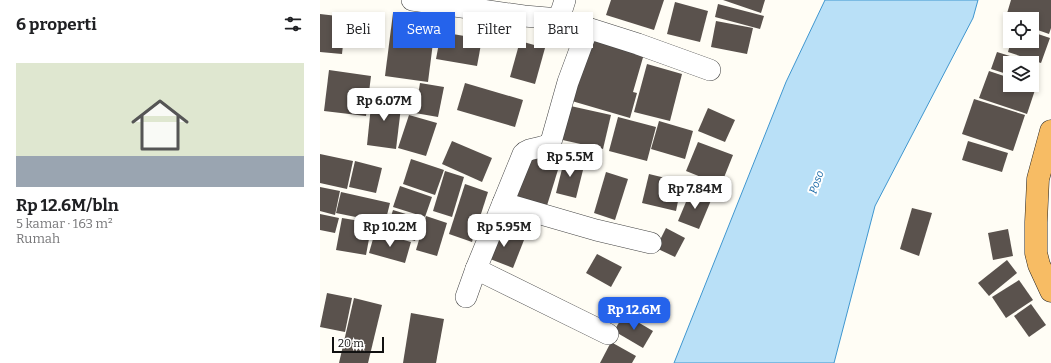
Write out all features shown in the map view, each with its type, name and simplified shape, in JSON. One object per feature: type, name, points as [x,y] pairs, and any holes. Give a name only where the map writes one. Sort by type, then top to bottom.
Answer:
[{"type":"highway","points":[[1051,131],[1038,179],[1036,222],[1037,259],[1051,291]]},
{"type":"street","points":[[412,0],[524,16],[562,10]]},
{"type":"street","points":[[593,30],[710,70]]},
{"type":"street","points":[[466,297],[476,269],[525,152],[531,149],[547,146],[551,142],[568,82],[581,48]]},
{"type":"street","points":[[503,203],[596,230],[651,243]]},
{"type":"street","points":[[476,269],[608,334]]},
{"type":"water","name":"Poso","points":[[825,0],[978,0],[973,18],[875,206],[834,363],[674,363],[786,82]]},
{"type":"building","points":[[611,0],[664,0],[654,30],[606,15]]},
{"type":"building","points":[[723,0],[765,0],[761,13]]},
{"type":"building","points":[[1011,0],[1051,0],[1051,28],[1049,34],[1039,30],[1039,12],[1007,12]]},
{"type":"building","points":[[675,2],[708,11],[700,42],[667,34]]},
{"type":"building","points":[[718,4],[764,16],[760,29],[715,17]]},
{"type":"building","points":[[393,13],[393,48],[432,48],[428,82],[385,76]]},
{"type":"building","points":[[320,14],[332,15],[332,48],[343,48],[342,54],[320,52]]},
{"type":"building","points":[[716,21],[753,28],[747,54],[711,47]]},
{"type":"building","points":[[593,33],[646,47],[633,92],[637,93],[630,118],[565,99],[582,48],[593,48]]},
{"type":"building","points":[[455,34],[463,36],[463,48],[480,48],[477,66],[436,59],[438,48],[455,48]]},
{"type":"building","points":[[1039,34],[1050,38],[1041,63],[1039,62],[1039,56],[1020,56],[1008,52],[1009,48],[1039,48]]},
{"type":"building","points":[[526,43],[534,45],[534,48],[545,48],[535,84],[510,77],[518,48],[526,48]]},
{"type":"building","points":[[997,52],[1010,56],[1003,56],[1003,73],[991,69]]},
{"type":"building","points":[[647,64],[682,74],[670,121],[634,112]]},
{"type":"building","points":[[329,70],[371,76],[366,116],[324,111]]},
{"type":"building","points":[[989,71],[1003,76],[1003,92],[1034,92],[1027,114],[979,98]]},
{"type":"building","points":[[420,83],[444,87],[438,117],[415,113]]},
{"type":"building","points":[[465,83],[523,100],[515,127],[457,110]]},
{"type":"building","points":[[372,96],[402,99],[396,149],[367,145]]},
{"type":"building","points":[[974,99],[1025,115],[1013,151],[962,134]]},
{"type":"building","points":[[566,105],[611,115],[603,149],[558,139]]},
{"type":"building","points":[[708,108],[735,120],[725,142],[698,131]]},
{"type":"building","points":[[409,115],[437,123],[426,156],[398,148]]},
{"type":"building","points":[[618,117],[656,127],[647,161],[609,151]]},
{"type":"building","points":[[659,121],[693,131],[685,159],[651,149]]},
{"type":"building","points":[[452,141],[492,158],[482,182],[442,164]]},
{"type":"building","points":[[968,141],[1008,153],[1002,172],[962,160]]},
{"type":"building","points":[[698,142],[733,155],[721,185],[686,171]]},
{"type":"building","points":[[530,151],[561,160],[545,212],[514,202]]},
{"type":"building","points":[[320,154],[353,161],[347,189],[320,183]]},
{"type":"building","points":[[565,157],[585,162],[576,198],[556,193]]},
{"type":"building","points":[[411,159],[444,170],[435,195],[403,184]]},
{"type":"building","points":[[355,161],[382,168],[376,193],[349,187]]},
{"type":"building","points":[[445,171],[464,177],[452,217],[433,211]]},
{"type":"building","points":[[606,172],[628,179],[615,220],[594,213]]},
{"type":"building","points":[[649,174],[682,182],[676,211],[642,203]]},
{"type":"building","points":[[465,184],[488,192],[472,242],[449,234]]},
{"type":"building","points":[[400,186],[432,197],[425,217],[393,207]]},
{"type":"building","points":[[320,187],[340,191],[335,215],[320,211]]},
{"type":"building","points":[[691,190],[712,198],[699,229],[678,221]]},
{"type":"building","points":[[341,192],[390,203],[385,223],[336,213]]},
{"type":"building","points":[[912,208],[932,213],[919,256],[900,249]]},
{"type":"building","points":[[393,210],[422,219],[415,241],[386,232]]},
{"type":"building","points":[[320,214],[339,218],[335,233],[320,230]]},
{"type":"building","points":[[426,216],[447,223],[437,256],[416,250]]},
{"type":"building","points":[[342,218],[372,223],[366,255],[336,250]]},
{"type":"building","points":[[666,228],[685,238],[675,257],[656,248]]},
{"type":"building","points":[[496,229],[524,240],[513,268],[485,257]]},
{"type":"building","points":[[1008,229],[1013,256],[993,260],[988,233]]},
{"type":"building","points":[[375,232],[411,242],[405,263],[369,253]]},
{"type":"building","points":[[597,254],[622,267],[611,287],[586,273]]},
{"type":"building","points":[[1007,260],[1017,273],[989,296],[978,283]]},
{"type":"building","points":[[1019,280],[1033,300],[1006,318],[992,297]]},
{"type":"building","points":[[327,293],[352,298],[345,332],[320,327]]},
{"type":"building","points":[[354,298],[382,305],[368,363],[339,363]]},
{"type":"building","points":[[1031,304],[1046,325],[1029,337],[1014,316]]},
{"type":"building","points":[[411,313],[444,319],[436,363],[403,363]]},
{"type":"building","points":[[624,314],[653,331],[643,348],[614,331]]},
{"type":"building","points":[[611,342],[636,356],[632,363],[600,363]]}]
